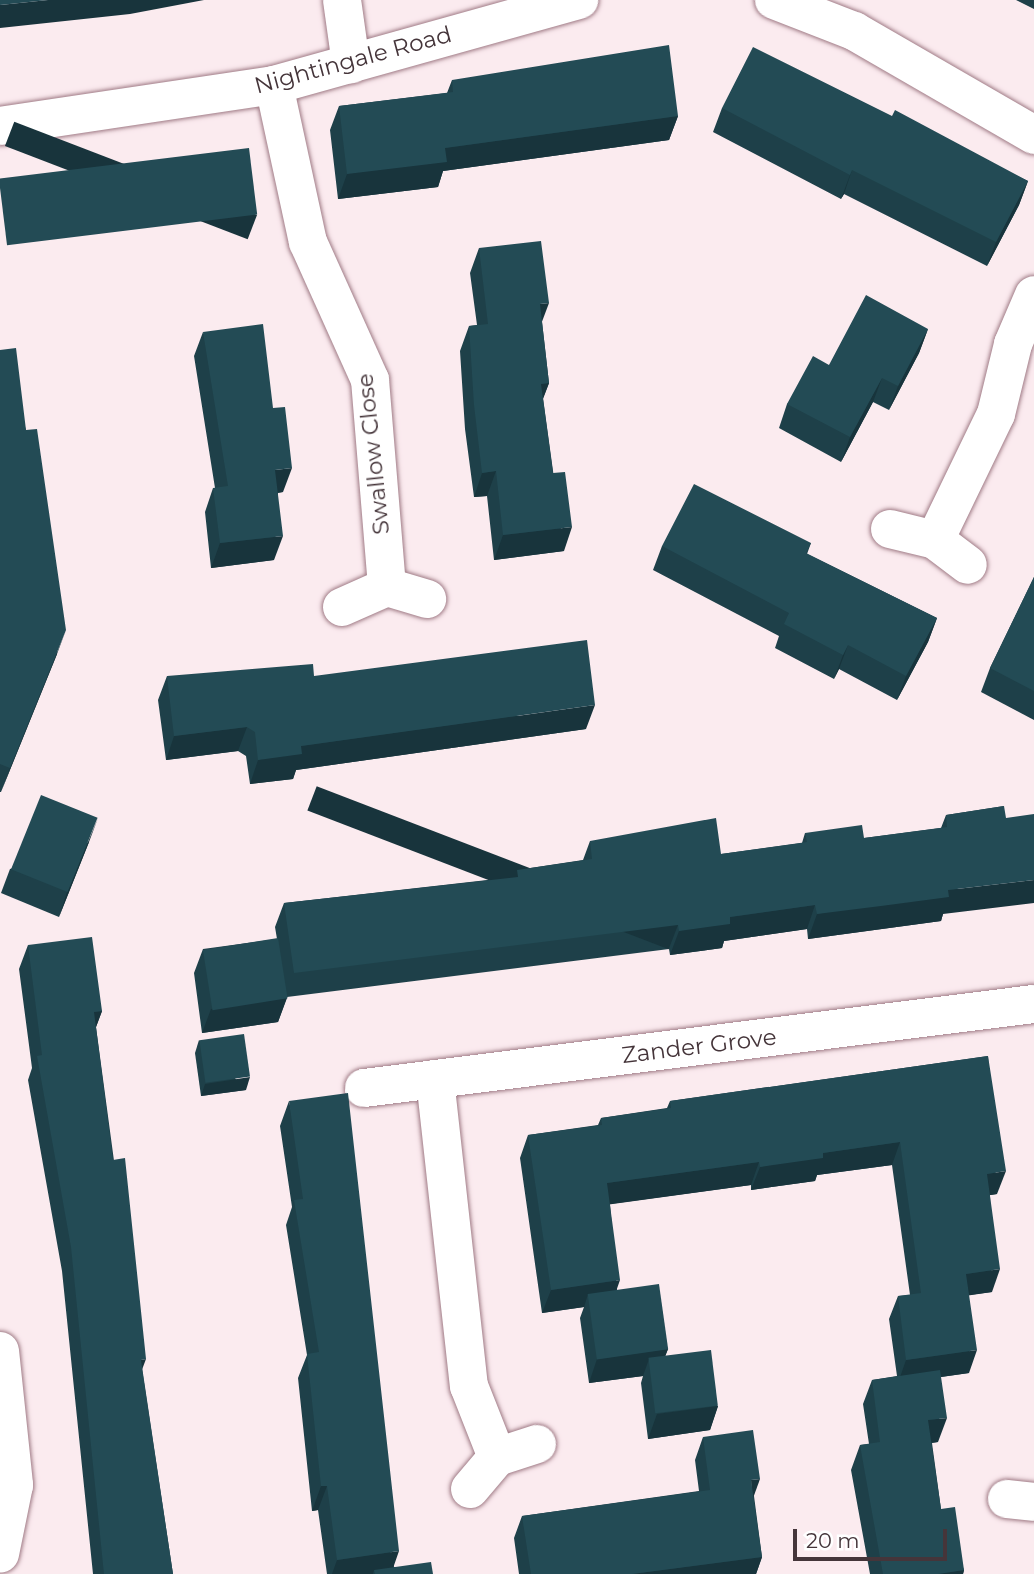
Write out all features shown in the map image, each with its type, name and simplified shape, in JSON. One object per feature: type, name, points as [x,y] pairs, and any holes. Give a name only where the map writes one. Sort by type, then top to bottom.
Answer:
[{"type":"street","points":[[342,0],[351,64]]},
{"type":"street","name":"Nightingale Road","points":[[0,125],[274,85],[579,0]]},
{"type":"street","points":[[774,0],[854,31],[1034,135]]},
{"type":"street","name":"Swallow Close","points":[[274,85],[308,242],[370,380],[387,587]]},
{"type":"street","points":[[935,540],[996,414],[1013,344],[1034,295]]},
{"type":"street","points":[[890,529],[935,540],[968,565]]},
{"type":"street","points":[[342,607],[387,587],[427,599]]},
{"type":"street","name":"Zander Grove","points":[[364,1088],[1034,1004]]},
{"type":"street","points":[[435,1079],[468,1386],[497,1457]]},
{"type":"street","points":[[0,1351],[13,1485],[0,1554]]},
{"type":"street","points":[[470,1489],[497,1457],[537,1444]]},
{"type":"building","points":[[0,0],[48,0],[0,5]]},
{"type":"building","points":[[669,45],[678,116],[445,148],[447,162],[347,174],[339,106],[453,92],[452,80]]},
{"type":"building","points":[[753,47],[892,116],[895,110],[1028,181],[996,242],[852,170],[850,175],[722,108]]},
{"type":"building","points":[[249,148],[257,215],[7,245],[0,179]]},
{"type":"building","points":[[541,241],[549,303],[540,304],[549,383],[541,384],[553,473],[565,472],[572,527],[503,535],[496,471],[482,473],[474,405],[469,326],[488,324],[479,248]]},
{"type":"building","points":[[866,295],[928,329],[898,386],[882,378],[850,437],[787,404],[813,356],[829,365]]},
{"type":"building","points":[[263,324],[273,408],[285,407],[292,468],[275,470],[283,536],[220,543],[213,488],[228,486],[203,332]]},
{"type":"building","points":[[16,348],[26,430],[37,429],[66,630],[10,768],[0,764],[0,350]]},
{"type":"building","points":[[694,484],[811,543],[806,553],[937,618],[906,676],[848,645],[843,655],[784,624],[789,613],[662,546]]},
{"type":"building","points":[[1034,577],[1034,691],[990,668]]},
{"type":"building","points":[[587,640],[595,705],[301,746],[302,754],[258,760],[255,732],[247,727],[174,736],[167,676],[313,664],[314,676]]},
{"type":"building","points":[[41,795],[98,818],[68,892],[11,869]]},
{"type":"building","points":[[1004,806],[1006,818],[1034,814],[1034,880],[948,890],[949,897],[881,906],[817,914],[815,905],[730,917],[730,924],[679,931],[678,925],[294,973],[284,903],[518,877],[517,870],[592,859],[590,841],[716,818],[721,854],[807,842],[805,833],[862,825],[864,838],[947,827],[946,815]]},
{"type":"building","points":[[92,937],[102,1011],[94,1012],[113,1160],[125,1158],[146,1359],[141,1360],[173,1574],[104,1574],[71,1247],[37,1056],[42,1055],[28,945]]},
{"type":"building","points":[[278,938],[288,998],[212,1010],[203,950]]},
{"type":"building","points":[[244,1034],[250,1077],[205,1083],[199,1040]]},
{"type":"building","points":[[988,1056],[1006,1171],[987,1174],[1000,1269],[966,1274],[977,1350],[906,1360],[898,1296],[921,1293],[900,1142],[823,1153],[823,1158],[760,1167],[759,1162],[607,1183],[620,1280],[551,1290],[528,1135],[602,1125],[601,1118],[671,1108],[670,1101]]},
{"type":"building","points":[[348,1093],[399,1551],[337,1560],[327,1486],[321,1486],[307,1354],[319,1352],[294,1200],[303,1199],[289,1101]]},
{"type":"building","points":[[659,1284],[668,1349],[597,1359],[588,1294]]},
{"type":"building","points":[[711,1350],[718,1406],[655,1413],[648,1358]]},
{"type":"building","points":[[940,1370],[947,1418],[928,1420],[941,1509],[955,1507],[964,1570],[938,1574],[883,1574],[860,1445],[880,1442],[872,1380]]},
{"type":"building","points":[[753,1430],[760,1479],[751,1480],[762,1557],[632,1574],[531,1574],[522,1516],[710,1490],[703,1437]]},
{"type":"building","points":[[431,1562],[433,1574],[375,1574],[374,1570]]}]
